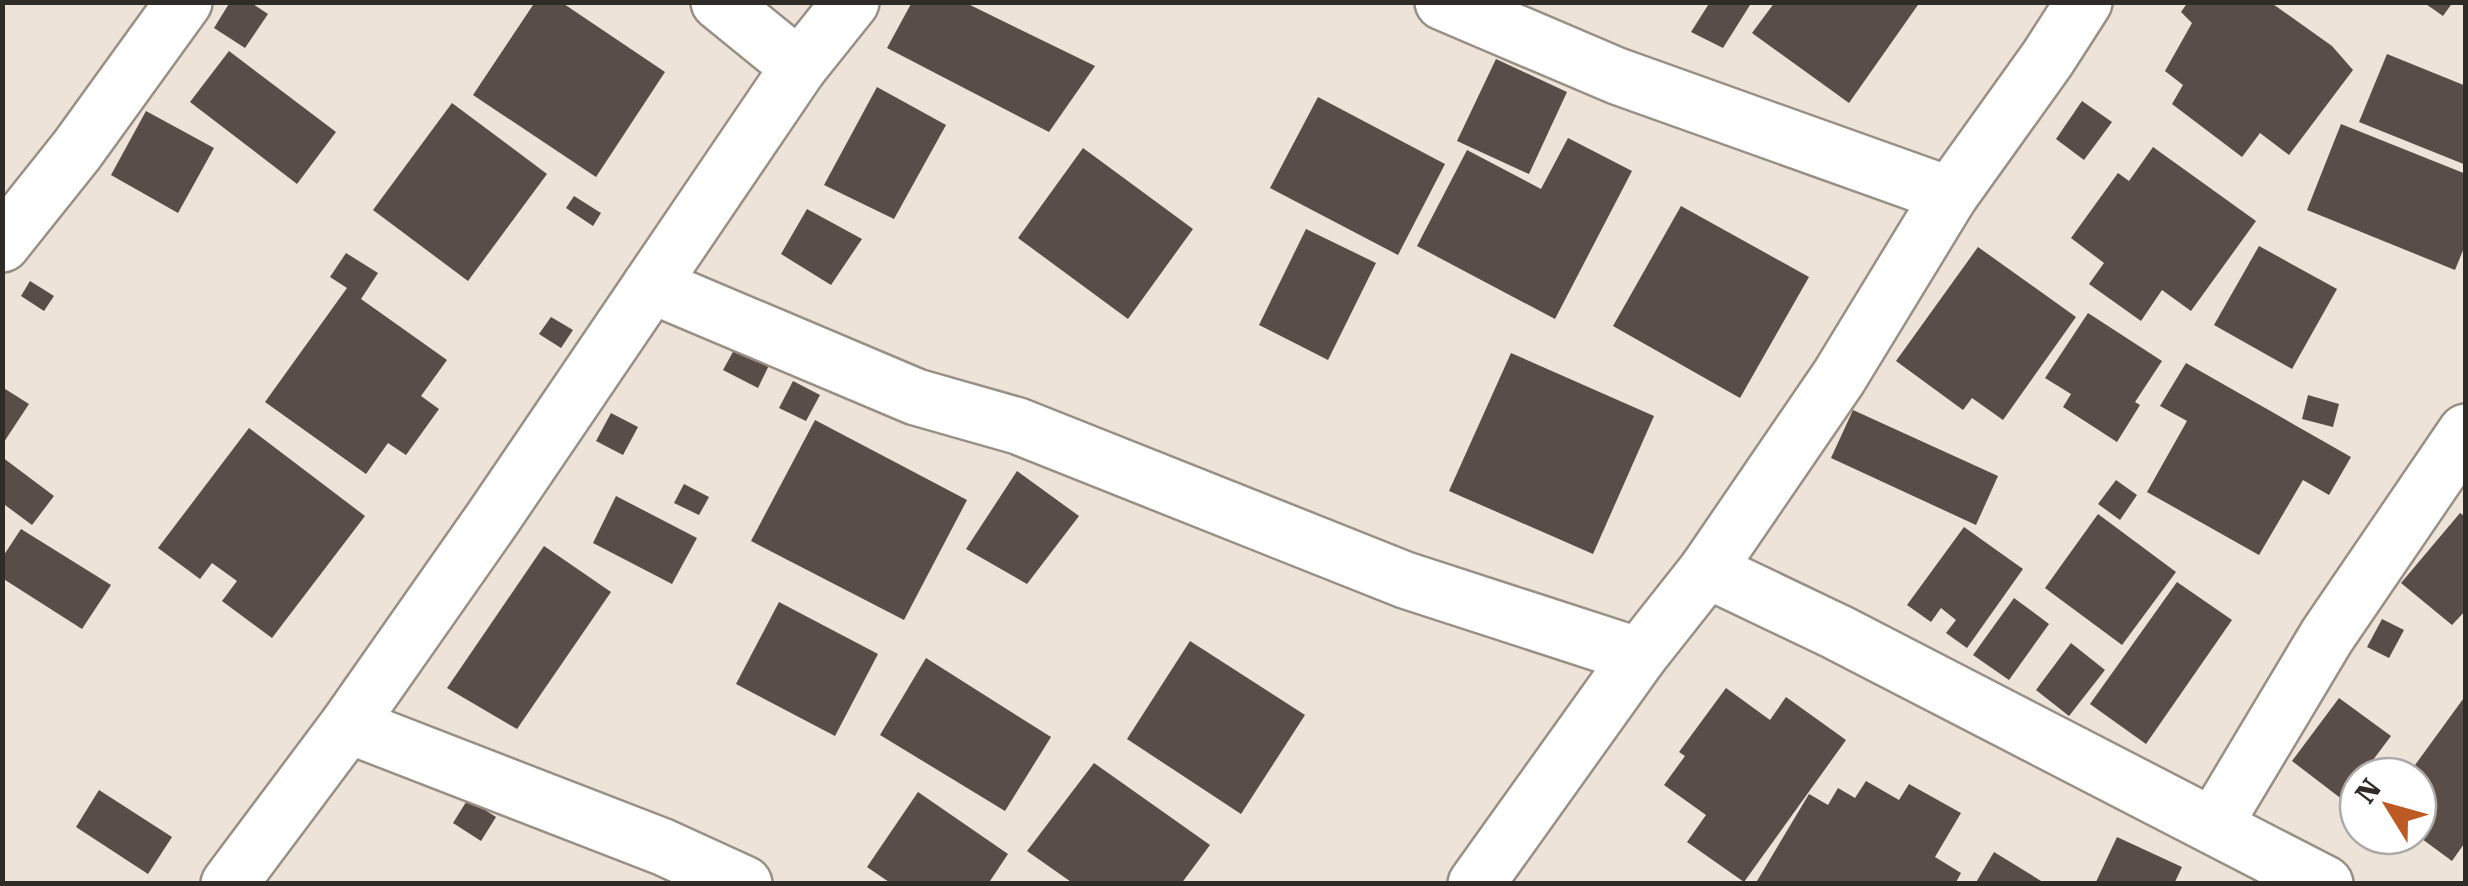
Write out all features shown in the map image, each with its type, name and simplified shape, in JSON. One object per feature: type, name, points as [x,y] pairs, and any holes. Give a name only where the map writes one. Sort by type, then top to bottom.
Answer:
[{"type":"street","points":[[2,244],[77,150],[184,2]]},
{"type":"street","points":[[719,2],[799,67]]},
{"type":"street","points":[[230,884],[348,725],[493,518],[799,67],[851,2]]},
{"type":"street","points":[[1476,884],[1639,656],[1707,570],[1840,377],[1950,195],[2084,2]]},
{"type":"street","points":[[1479,9],[1616,76],[1950,195]]},
{"type":"street","points":[[651,286],[916,397],[1018,426],[1405,580],[1639,656]]},
{"type":"street","points":[[2214,826],[2327,636],[2466,432]]},
{"type":"street","points":[[1707,570],[1837,632],[2324,884]]},
{"type":"street","points":[[348,725],[663,847],[744,884]]},
{"type":"building","points":[[230,2],[250,2],[268,14],[245,48],[214,28]]},
{"type":"building","points":[[535,2],[561,2],[665,72],[596,177],[473,95]]},
{"type":"building","points":[[912,2],[964,2],[1095,66],[1049,132],[887,48]]},
{"type":"building","points":[[1710,2],[1750,5],[1723,48],[1691,32]]},
{"type":"building","points":[[1775,2],[1920,2],[1849,103],[1752,33]]},
{"type":"building","points":[[2188,2],[2270,2],[2332,46],[2353,70],[2289,155],[2260,133],[2242,157],[2172,104],[2183,85],[2165,71],[2192,23],[2181,12]]},
{"type":"building","points":[[2423,2],[2453,2],[2443,16]]},
{"type":"building","points":[[229,51],[336,132],[297,184],[190,102]]},
{"type":"building","points":[[2387,54],[2466,86],[2466,165],[2359,122]]},
{"type":"building","points":[[1496,59],[1567,92],[1529,174],[1457,141]]},
{"type":"building","points":[[877,87],[946,125],[894,219],[824,185]]},
{"type":"building","points":[[1318,97],[1445,164],[1398,255],[1270,188]]},
{"type":"building","points":[[2082,101],[2112,122],[2084,160],[2056,139]]},
{"type":"building","points":[[452,103],[547,174],[468,281],[373,210]]},
{"type":"building","points":[[146,111],[214,148],[178,213],[111,175]]},
{"type":"building","points":[[2341,124],[2466,174],[2466,243],[2455,270],[2307,210]]},
{"type":"building","points":[[1568,138],[1632,171],[1555,319],[1417,246],[1467,150],[1541,189]]},
{"type":"building","points":[[2153,147],[2256,221],[2191,311],[2162,290],[2141,321],[2089,284],[2104,263],[2071,238],[2118,173],[2129,181]]},
{"type":"building","points":[[1083,148],[1193,229],[1128,319],[1018,238]]},
{"type":"building","points":[[574,196],[601,213],[593,226],[566,208]]},
{"type":"building","points":[[1681,206],[1809,277],[1740,398],[1613,326]]},
{"type":"building","points":[[807,209],[862,239],[831,285],[781,254]]},
{"type":"building","points":[[1306,229],[1376,263],[1328,360],[1259,325]]},
{"type":"building","points":[[2259,246],[2337,289],[2292,369],[2214,325]]},
{"type":"building","points":[[1978,247],[2076,317],[2003,420],[1972,398],[1963,410],[1896,361]]},
{"type":"building","points":[[346,253],[378,273],[361,299],[447,360],[421,396],[439,409],[406,455],[388,443],[366,474],[265,402],[347,288],[330,277]]},
{"type":"building","points":[[30,281],[54,296],[44,311],[21,296]]},
{"type":"building","points":[[2088,313],[2162,361],[2135,402],[2140,405],[2117,442],[2063,407],[2071,394],[2045,378]]},
{"type":"building","points":[[551,317],[573,330],[561,348],[539,334]]},
{"type":"building","points":[[740,339],[773,357],[758,388],[723,370]]},
{"type":"building","points":[[1511,353],[1654,416],[1593,554],[1449,491]]},
{"type":"building","points":[[2186,363],[2351,457],[2329,495],[2303,480],[2259,555],[2147,492],[2187,421],[2160,406]]},
{"type":"building","points":[[793,381],[820,395],[806,421],[779,408]]},
{"type":"building","points":[[2,387],[29,404],[2,445]]},
{"type":"building","points":[[2308,395],[2339,404],[2333,427],[2302,419]]},
{"type":"building","points":[[1853,410],[1998,476],[1976,525],[1831,458]]},
{"type":"building","points":[[611,413],[638,427],[623,455],[596,441]]},
{"type":"building","points":[[815,420],[967,500],[904,620],[751,541]]},
{"type":"building","points":[[249,428],[365,516],[272,638],[222,601],[237,581],[212,563],[200,579],[158,548]]},
{"type":"building","points":[[2,457],[54,496],[32,525],[5,505],[2,508]]},
{"type":"building","points":[[1017,471],[1079,516],[1027,584],[966,549]]},
{"type":"building","points":[[2116,480],[2137,495],[2120,520],[2098,504]]},
{"type":"building","points":[[684,484],[709,497],[699,515],[674,503]]},
{"type":"building","points":[[616,496],[697,538],[672,584],[593,543]]},
{"type":"building","points":[[2460,513],[2466,517],[2466,610],[2452,625],[2401,583]]},
{"type":"building","points":[[2098,514],[2176,572],[2122,645],[2045,588]]},
{"type":"building","points":[[1964,527],[2023,569],[1967,648],[1946,633],[1956,620],[1941,608],[1931,622],[1907,605]]},
{"type":"building","points":[[21,529],[111,585],[82,629],[2,578],[2,558]]},
{"type":"building","points":[[544,546],[611,592],[517,729],[447,688]]},
{"type":"building","points":[[2177,582],[2232,620],[2146,744],[2090,704]]},
{"type":"building","points":[[2014,598],[2049,624],[2009,680],[1973,655]]},
{"type":"building","points":[[779,602],[878,654],[835,736],[736,684]]},
{"type":"building","points":[[2382,619],[2404,630],[2389,658],[2367,647]]},
{"type":"building","points":[[1190,641],[1305,715],[1241,814],[1127,739]]},
{"type":"building","points":[[2071,643],[2105,670],[2069,716],[2036,690]]},
{"type":"building","points":[[926,658],[1051,737],[1005,811],[880,735]]},
{"type":"building","points":[[1726,688],[1770,720],[1786,697],[1846,740],[1744,882],[1687,842],[1706,815],[1664,785],[1685,756],[1679,752]]},
{"type":"building","points":[[2466,695],[2466,841],[2452,861],[2438,851],[2438,756],[2422,756]]},
{"type":"building","points":[[2339,698],[2391,736],[2376,756],[2338,756],[2338,796],[2292,761]]},
{"type":"building","points":[[1094,763],[1210,845],[1181,884],[1074,884],[1027,851]]},
{"type":"building","points":[[1866,781],[1899,800],[1909,784],[1961,813],[1935,857],[1961,873],[1955,884],[1757,881],[1809,794],[1828,805],[1838,788],[1855,798]]},
{"type":"building","points":[[99,790],[172,837],[148,874],[76,827]]},
{"type":"building","points":[[918,792],[1008,854],[988,884],[892,884],[867,867]]},
{"type":"building","points":[[468,799],[496,817],[481,841],[453,823]]},
{"type":"building","points":[[2117,837],[2182,867],[2174,884],[2095,884]]},
{"type":"building","points":[[1994,852],[2046,884],[1975,884]]}]
